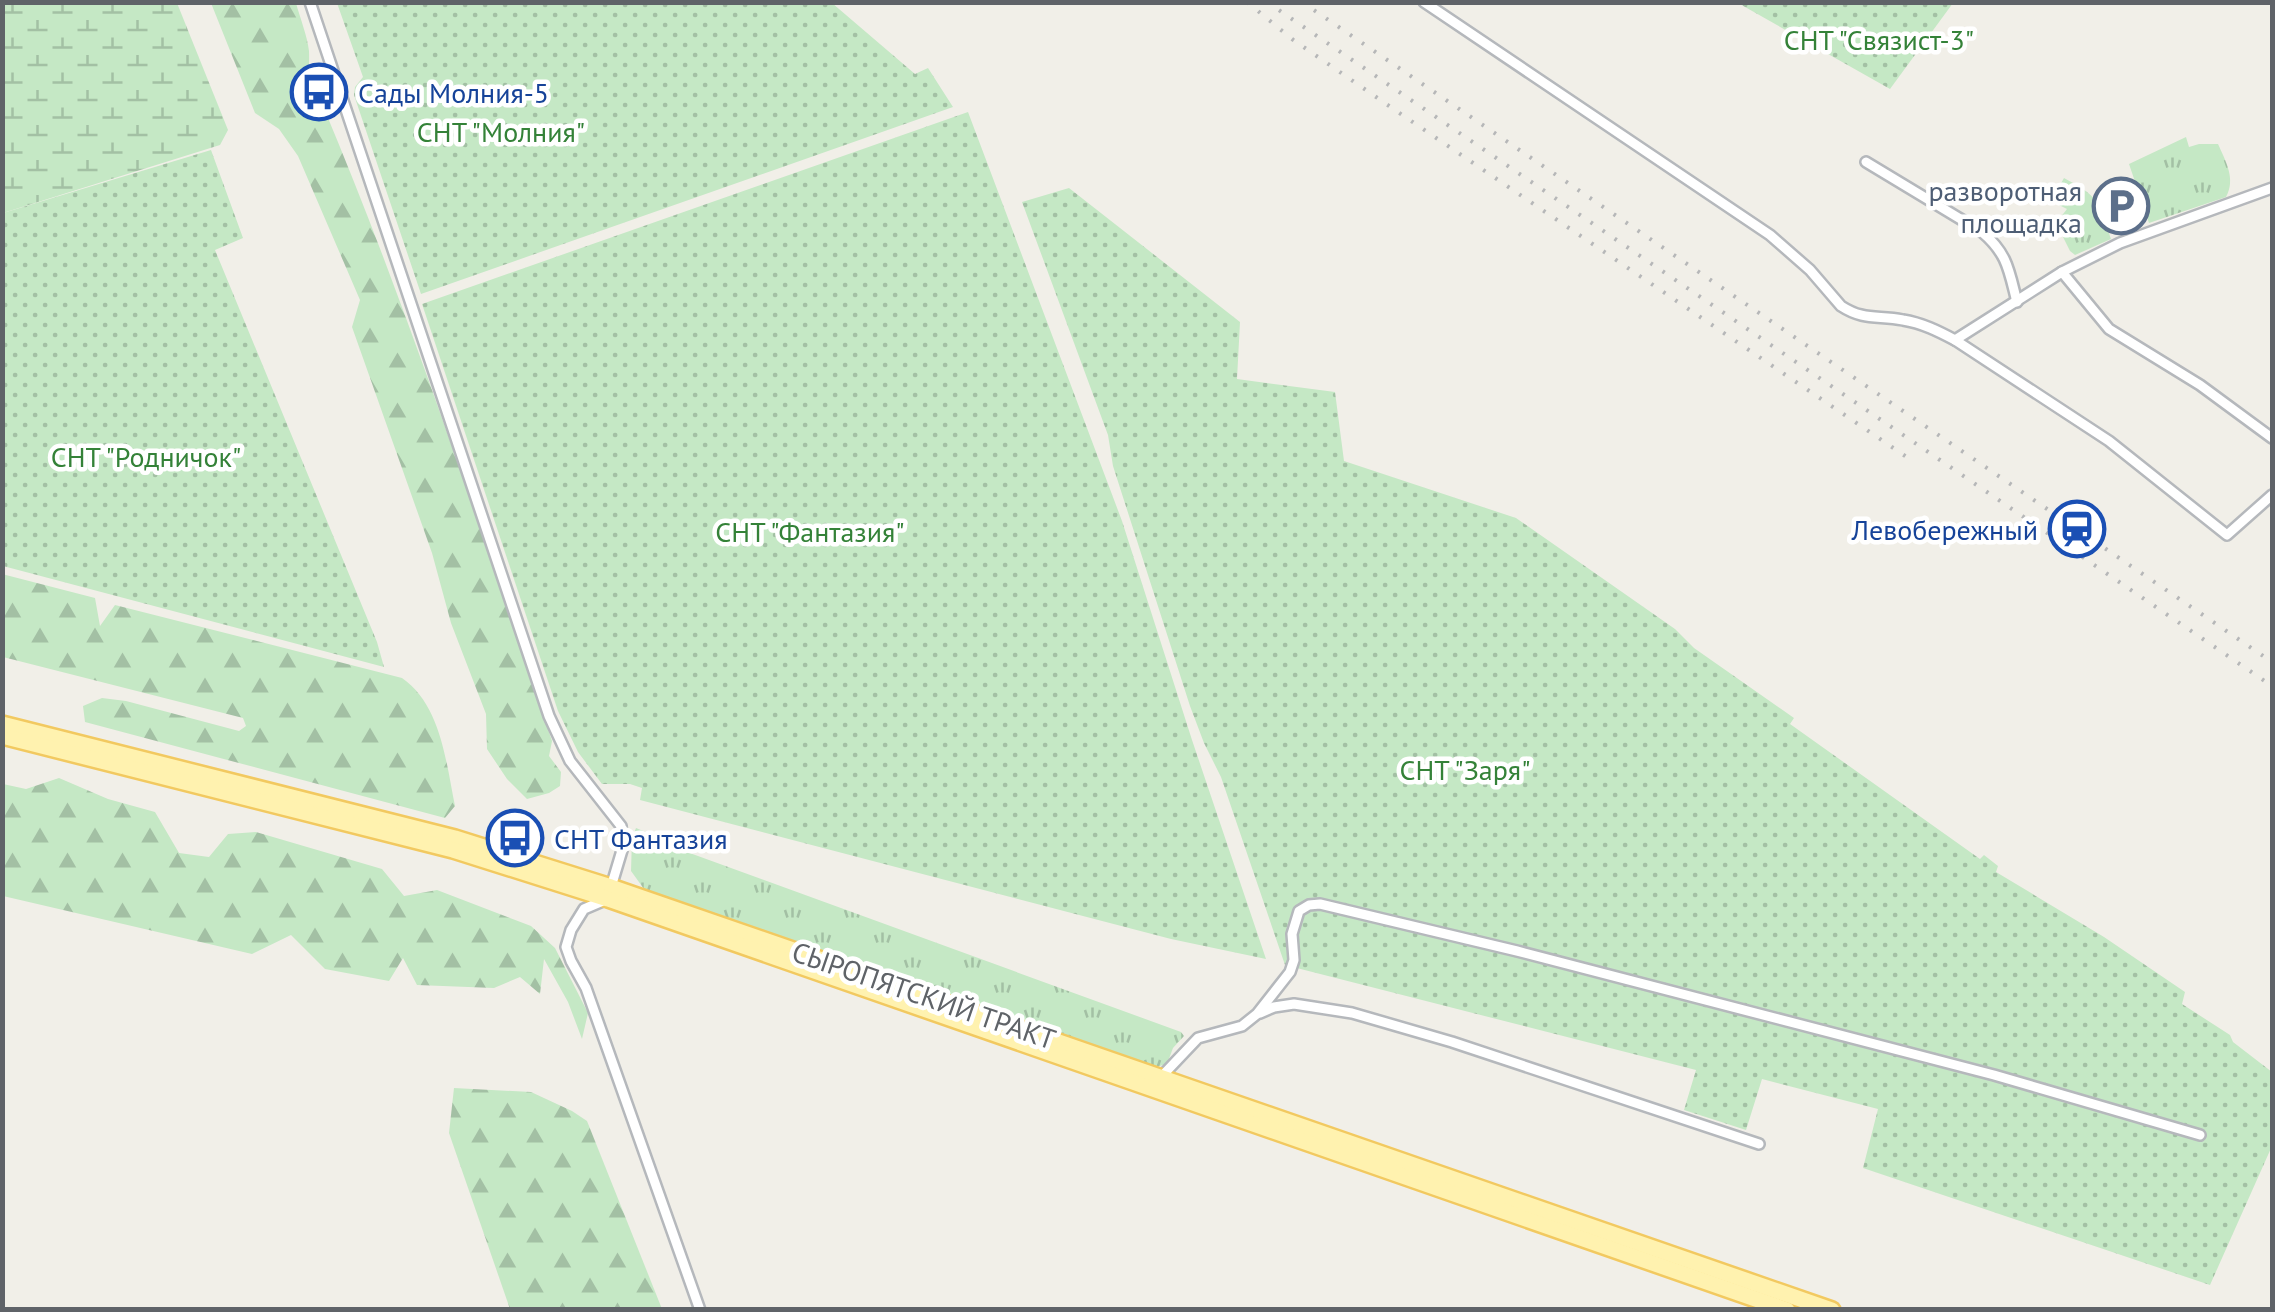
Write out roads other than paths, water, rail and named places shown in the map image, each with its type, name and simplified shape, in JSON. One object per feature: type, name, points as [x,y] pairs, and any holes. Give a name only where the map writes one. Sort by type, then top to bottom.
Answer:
[{"type":"main road","name":"СЫРОПЯТСКИЙ ТРАКТ","points":[[2,724],[455,838],[1787,1310]]},
{"type":"main road","name":"СЫРОПЯТСКИЙ ТРАКТ","points":[[2,736],[610,893],[1162,1077],[1832,1310]]},
{"type":"street","points":[[310,2],[548,716],[570,762],[621,826],[623,847],[610,893],[584,909],[566,947],[586,988],[700,1310]]},
{"type":"street","points":[[1424,2],[1770,235],[1850,312],[1866,318],[1900,319],[1924,325],[1954,340],[2109,441],[2227,535],[2272,495]]},
{"type":"street","points":[[1866,162],[1994,242],[2006,259],[2017,302]]},
{"type":"street","points":[[1954,340],[2062,272],[2120,242],[2272,188]]},
{"type":"street","points":[[2062,272],[2109,329],[2200,386],[2272,438]]},
{"type":"street","points":[[1162,1077],[1198,1038],[1242,1026],[1257,1014],[1290,972],[1294,960],[1292,934],[1299,911],[1320,904],[1994,1075],[2200,1136]]},
{"type":"street","points":[[1257,1014],[1294,1004],[1352,1012],[1759,1144]]},
{"type":"railway","points":[[1247,2],[1292,39],[1392,108],[1914,462]]},
{"type":"railway","points":[[1267,2],[2272,686]]},
{"type":"railway","points":[[1302,2],[2272,662]]},
{"type":"place","name":"Сады Молния-5","points":[[319,92]]},
{"type":"place","name":"разворотная площадка","points":[[2121,206]]},
{"type":"place","name":"Левобережный","points":[[2077,529]]},
{"type":"place","name":"СНТ Фантазия","points":[[515,838]]},
{"type":"park label","name":"СНТ \"Связист-3\"","points":[[1879,39]]},
{"type":"park label","name":"СНТ \"Молния\"","points":[[501,131]]},
{"type":"park label","name":"СНТ \"Родничок\"","points":[[146,456]]},
{"type":"park label","name":"СНТ \"Фантазия\"","points":[[810,531]]},
{"type":"park label","name":"СНТ \"Заря\"","points":[[1465,769]]}]
